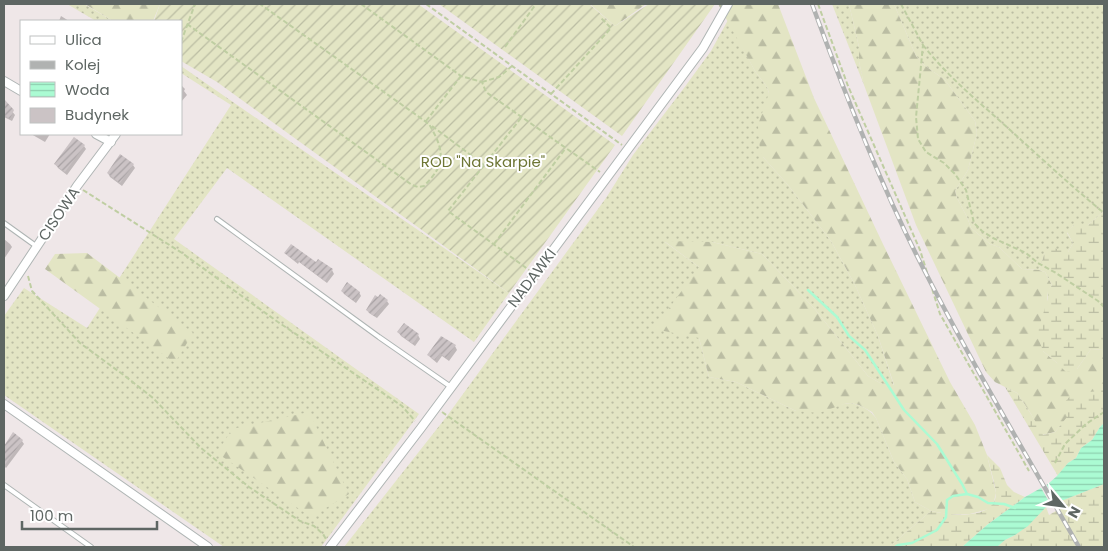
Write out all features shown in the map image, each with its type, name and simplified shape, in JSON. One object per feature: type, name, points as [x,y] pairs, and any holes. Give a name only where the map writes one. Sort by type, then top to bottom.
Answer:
[{"type":"street","name":"NADAWKI","points":[[330,547],[452,387],[703,48],[728,4]]},
{"type":"street","points":[[4,80],[20,90]]},
{"type":"street","points":[[98,135],[110,142]]},
{"type":"street","name":"CISOWA","points":[[4,296],[77,186],[115,135]]},
{"type":"street","points":[[4,404],[208,547]]},
{"type":"lane","points":[[217,218],[379,337],[452,387]]},
{"type":"lane","points":[[4,223],[36,246]]},
{"type":"lane","points":[[4,486],[90,547]]},
{"type":"path","points":[[182,39],[194,4]]},
{"type":"path","points":[[260,4],[426,121],[484,165]]},
{"type":"path","points":[[361,4],[462,76],[482,82],[499,77],[512,66]]},
{"type":"path","points":[[426,4],[628,149]]},
{"type":"path","points":[[505,47],[536,4]]},
{"type":"path","points":[[818,4],[848,86],[920,250],[940,314],[1029,471]]},
{"type":"path","points":[[901,4],[923,45],[936,61],[973,97],[1104,212]]},
{"type":"path","points":[[551,94],[611,28],[600,17]]},
{"type":"path","points":[[187,24],[412,185],[418,187],[424,186],[438,170],[442,158],[440,145],[430,125]]},
{"type":"path","points":[[923,45],[916,117],[918,139],[926,152],[944,163],[955,174],[966,190],[974,223],[993,238],[1026,253],[1038,263],[1098,301],[1104,307]]},
{"type":"path","points":[[426,121],[462,76]]},
{"type":"path","points":[[482,82],[486,92],[607,177]]},
{"type":"path","points":[[521,118],[448,211],[535,274]]},
{"type":"path","points":[[494,244],[565,149]]},
{"type":"path","points":[[77,186],[182,253],[278,322],[402,406],[421,428]]},
{"type":"path","points":[[24,264],[32,291],[80,342],[153,398],[201,448],[249,487],[300,521],[314,526],[323,534],[330,547]]},
{"type":"path","points":[[436,408],[634,547]]},
{"type":"path","points":[[1055,463],[1065,444],[1086,424],[1104,412]]},
{"type":"green space","points":[[67,4],[84,4],[111,20],[94,20]]},
{"type":"green space","points":[[85,4],[160,4],[153,20],[111,20]]},
{"type":"green space","name":"ROD \"Na Skarpie\"","points":[[160,4],[418,4],[615,145],[509,293],[217,82],[182,62],[182,20],[154,20]]},
{"type":"green space","points":[[439,4],[589,4],[615,26],[649,4],[715,4],[622,136]]},
{"type":"green space","points":[[590,4],[646,4],[615,26]]},
{"type":"green space","points":[[718,4],[778,4],[814,98],[950,382],[975,425],[987,455],[996,493],[993,505],[989,509],[970,514],[947,514],[931,511],[915,502],[907,479],[894,462],[876,418],[872,412],[859,405],[844,404],[819,413],[796,411],[736,382],[709,377],[699,338],[654,329],[699,267],[664,241],[712,242],[762,254],[814,308],[868,376],[880,383],[894,385],[878,336],[855,285],[831,241],[760,151],[758,125],[769,93]]},
{"type":"green space","points":[[832,4],[849,4],[859,47],[859,61],[864,85]]},
{"type":"green space","points":[[849,4],[894,4],[916,56],[924,65],[945,80],[975,121],[977,133],[968,170],[955,191],[957,198],[971,228],[990,244],[999,247],[1022,269],[1045,272],[1052,285],[1048,291],[1043,351],[1057,363],[1077,369],[1091,349],[1104,350],[1104,389],[1084,401],[1055,432],[1042,435],[1017,393],[995,382],[986,372],[916,225],[864,85],[859,61],[859,47]]},
{"type":"green space","points":[[894,4],[1104,5],[1104,213],[1088,225],[1074,225],[1067,233],[1073,243],[1068,252],[1045,253],[1039,270],[1022,269],[999,247],[990,244],[971,228],[955,191],[968,170],[977,133],[975,121],[945,80],[924,65],[916,56]]},
{"type":"green space","points":[[728,20],[769,93],[763,157],[788,185],[831,241],[855,285],[878,336],[894,386],[880,383],[868,376],[814,308],[762,254],[712,242],[665,242],[699,267],[699,338],[709,377],[736,382],[796,411],[851,403],[865,408],[876,418],[894,462],[907,479],[915,502],[931,511],[889,547],[344,547],[447,416],[606,198],[633,155],[711,51]]},
{"type":"green space","points":[[182,67],[509,293],[474,342],[227,168],[174,239],[419,414],[321,547],[224,547],[4,395],[4,316],[24,288],[87,328],[231,105],[182,74]]},
{"type":"green space","points":[[1103,212],[1104,350],[1091,349],[1077,369],[1066,372],[1043,351],[1037,334],[1048,298],[1048,290],[1052,285],[1045,272],[1039,270],[1045,252],[1054,248],[1068,252],[1073,243],[1067,232],[1074,225],[1088,225]]},
{"type":"green space","points":[[87,253],[193,333],[175,363],[45,269],[55,254]]},
{"type":"green space","points":[[1005,387],[1017,393],[1043,435],[1055,432],[1067,417],[1063,404],[1072,394],[1104,389],[1104,423],[1092,440],[1081,448],[1076,458],[1068,463],[1058,476]]},
{"type":"green space","points":[[309,412],[349,494],[311,517],[217,453],[232,429]]},
{"type":"green space","points":[[987,455],[1000,468],[1007,485],[1014,492],[1025,497],[987,525],[962,547],[889,547],[931,511],[949,514],[970,514],[988,509],[994,503],[996,494]]},
{"type":"green space","points":[[1104,484],[1104,547],[997,547],[1015,535],[1046,507],[1049,515],[1061,508],[1058,502]]},
{"type":"water","points":[[1104,423],[1104,484],[1046,507],[1028,526],[997,547],[962,547],[987,525],[1025,497],[1048,484],[1068,463],[1076,458],[1081,448],[1092,440]]},
{"type":"pier","points":[[1045,482],[1058,505],[1052,507],[1040,486]]},
{"type":"building","points":[[4,99],[14,110],[10,119],[4,115]]},
{"type":"building","points":[[74,137],[85,145],[65,172],[54,164]]},
{"type":"building","points":[[120,154],[134,164],[120,183],[107,173]]},
{"type":"building","points":[[291,244],[316,262],[318,259],[333,269],[325,281],[297,260],[284,253]]},
{"type":"building","points":[[347,282],[360,292],[354,301],[341,291]]},
{"type":"building","points":[[380,294],[388,300],[374,316],[366,310],[375,295],[378,297]]},
{"type":"building","points":[[404,323],[419,334],[413,344],[397,332]]},
{"type":"building","points":[[441,336],[456,345],[446,358],[440,353],[435,360],[427,355]]},
{"type":"building","points":[[13,432],[23,440],[4,466],[4,446]]},
{"type":"waterway","points":[[808,290],[837,317],[849,336],[865,350],[904,410],[937,444],[967,494]]},
{"type":"waterway","points":[[895,547],[912,543],[937,530],[946,517],[947,500],[953,496],[967,494],[978,497],[988,503],[1004,504],[1015,508]]},
{"type":"railway","points":[[812,4],[861,131],[917,256],[976,366],[1079,547]]}]
